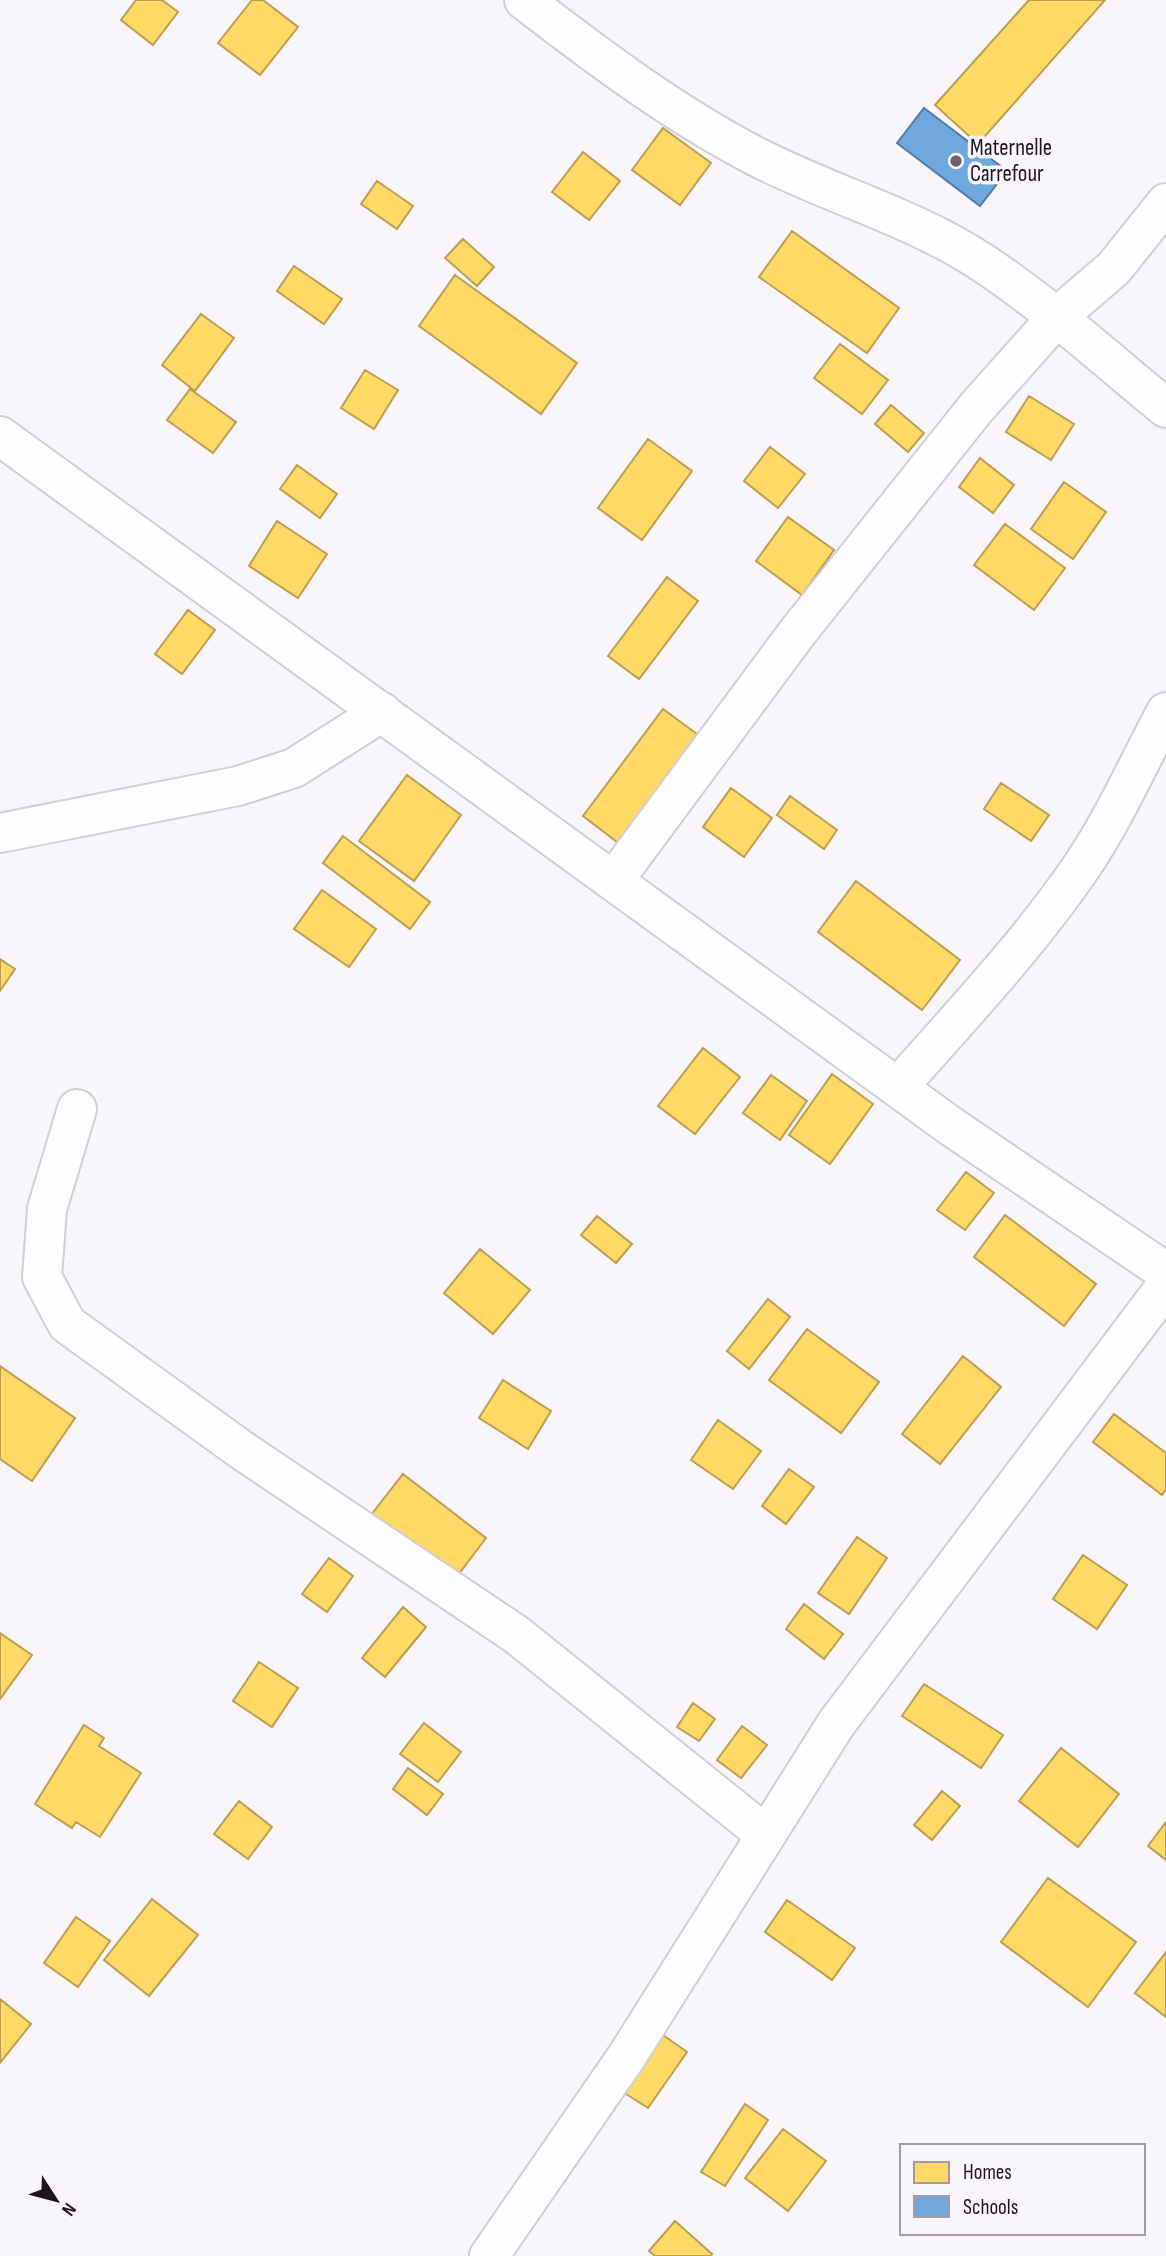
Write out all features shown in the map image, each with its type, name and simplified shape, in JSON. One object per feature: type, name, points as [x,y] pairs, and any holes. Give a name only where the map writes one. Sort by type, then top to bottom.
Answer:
[{"type":"street","points":[[524,0],[601,59],[694,121],[758,157],[905,222],[981,262],[1057,317],[1166,408]]},
{"type":"street","points":[[614,880],[898,505],[976,408],[1057,317],[1114,268],[1166,203]]},
{"type":"street","points":[[0,436],[898,1087],[1166,1272]]},
{"type":"street","points":[[0,833],[238,786],[295,768],[382,712]]},
{"type":"street","points":[[898,1087],[1028,937],[1082,867],[1125,794],[1166,712]]},
{"type":"street","points":[[77,1109],[47,1209],[42,1277],[67,1324],[243,1451],[517,1635],[766,1835]]},
{"type":"street","points":[[489,2256],[627,2056],[836,1724],[910,1622],[1166,1286]]},
{"type":"building: Homes","points":[[136,0],[162,0],[178,12],[153,45],[121,20]]},
{"type":"building: Homes","points":[[252,0],[263,0],[298,27],[260,75],[218,43]]},
{"type":"building: Homes","points":[[1029,0],[1105,0],[978,144],[935,105]]},
{"type":"building: Homes","points":[[663,128],[711,163],[680,205],[632,170]]},
{"type":"building: Homes","points":[[583,152],[620,181],[589,220],[552,192]]},
{"type":"building: Homes","points":[[377,181],[413,206],[397,229],[361,204]]},
{"type":"building: Homes","points":[[792,231],[899,308],[867,353],[759,277]]},
{"type":"building: Homes","points":[[463,239],[494,267],[477,286],[445,258]]},
{"type":"building: Homes","points":[[294,266],[342,299],[324,324],[277,291]]},
{"type":"building: Homes","points":[[455,275],[577,363],[541,414],[419,326]]},
{"type":"building: Homes","points":[[201,314],[234,338],[195,391],[162,365]]},
{"type":"building: Homes","points":[[840,344],[888,380],[862,414],[814,378]]},
{"type":"building: Homes","points":[[365,370],[398,390],[374,429],[341,408]]},
{"type":"building: Homes","points":[[190,389],[236,422],[213,453],[167,420]]},
{"type":"building: Homes","points":[[1029,396],[1074,424],[1051,460],[1006,432]]},
{"type":"building: Homes","points":[[891,405],[924,433],[908,452],[875,424]]},
{"type":"building: Homes","points":[[648,439],[692,471],[642,540],[598,508]]},
{"type":"building: Homes","points":[[770,447],[805,474],[778,508],[744,481]]},
{"type":"building: Homes","points":[[980,458],[1014,485],[993,513],[959,487]]},
{"type":"building: Homes","points":[[297,465],[337,494],[320,518],[280,489]]},
{"type":"building: Homes","points":[[1064,482],[1106,512],[1073,559],[1031,529]]},
{"type":"building: Homes","points":[[788,517],[834,550],[802,595],[756,561]]},
{"type":"building: Homes","points":[[277,521],[327,554],[298,598],[249,566]]},
{"type":"building: Homes","points":[[1005,524],[1065,568],[1034,610],[974,565]]},
{"type":"building: Homes","points":[[667,577],[698,601],[639,679],[608,656]]},
{"type":"building: Homes","points":[[188,610],[215,630],[182,674],[155,654]]},
{"type":"building: Homes","points":[[663,709],[701,737],[621,845],[583,816]]},
{"type":"building: Homes","points":[[407,775],[461,815],[414,881],[359,841]]},
{"type":"building: Homes","points":[[1001,783],[1049,815],[1031,841],[984,809]]},
{"type":"building: Homes","points":[[731,788],[772,818],[744,857],[703,827]]},
{"type":"building: Homes","points":[[790,796],[837,830],[824,849],[777,815]]},
{"type":"building: Homes","points":[[343,836],[430,902],[410,929],[323,863]]},
{"type":"building: Homes","points":[[856,881],[960,960],[922,1010],[818,932]]},
{"type":"building: Homes","points":[[322,890],[376,929],[349,967],[294,929]]},
{"type":"building: Homes","points":[[0,959],[15,969],[0,991]]},
{"type":"building: Homes","points":[[703,1048],[740,1077],[695,1134],[658,1106]]},
{"type":"building: Homes","points":[[832,1074],[873,1104],[830,1164],[789,1135]]},
{"type":"building: Homes","points":[[771,1075],[807,1101],[780,1140],[743,1113]]},
{"type":"building: Homes","points":[[966,1172],[994,1193],[965,1230],[937,1210]]},
{"type":"building: Homes","points":[[1005,1215],[1096,1284],[1064,1326],[974,1257]]},
{"type":"building: Homes","points":[[597,1216],[632,1244],[616,1263],[581,1235]]},
{"type":"building: Homes","points":[[480,1249],[530,1290],[493,1334],[444,1293]]},
{"type":"building: Homes","points":[[768,1299],[790,1317],[749,1369],[727,1351]]},
{"type":"building: Homes","points":[[807,1329],[879,1382],[841,1433],[769,1380]]},
{"type":"building: Homes","points":[[963,1356],[1001,1387],[940,1464],[902,1434]]},
{"type":"building: Homes","points":[[0,1366],[75,1418],[32,1481],[0,1459]]},
{"type":"building: Homes","points":[[503,1380],[551,1411],[528,1449],[479,1418]]},
{"type":"building: Homes","points":[[1114,1414],[1166,1453],[1166,1489],[1162,1495],[1093,1442]]},
{"type":"building: Homes","points":[[718,1420],[761,1451],[733,1489],[691,1460]]},
{"type":"building: Homes","points":[[789,1469],[814,1487],[786,1524],[762,1506]]},
{"type":"building: Homes","points":[[403,1474],[486,1538],[455,1579],[371,1515]]},
{"type":"building: Homes","points":[[857,1537],[887,1558],[849,1614],[818,1593]]},
{"type":"building: Homes","points":[[1083,1555],[1127,1585],[1097,1629],[1053,1599]]},
{"type":"building: Homes","points":[[329,1558],[353,1576],[327,1612],[302,1594]]},
{"type":"building: Homes","points":[[804,1604],[843,1634],[824,1659],[786,1629]]},
{"type":"building: Homes","points":[[403,1607],[426,1627],[385,1677],[362,1658]]},
{"type":"building: Homes","points":[[0,1633],[32,1655],[0,1699]]},
{"type":"building: Homes","points":[[259,1662],[298,1688],[272,1727],[233,1701]]},
{"type":"building: Homes","points":[[924,1684],[1003,1735],[981,1768],[902,1716]]},
{"type":"building: Homes","points":[[693,1703],[715,1719],[699,1741],[677,1727]]},
{"type":"building: Homes","points":[[424,1723],[461,1752],[438,1782],[400,1754]]},
{"type":"building: Homes","points":[[84,1725],[104,1738],[99,1746],[141,1773],[100,1837],[76,1822],[72,1828],[35,1804]]},
{"type":"building: Homes","points":[[742,1726],[767,1745],[741,1778],[717,1760]]},
{"type":"building: Homes","points":[[1061,1748],[1119,1794],[1078,1847],[1019,1801]]},
{"type":"building: Homes","points":[[408,1768],[443,1794],[427,1815],[393,1789]]},
{"type":"building: Homes","points":[[942,1791],[960,1806],[932,1840],[914,1825]]},
{"type":"building: Homes","points":[[239,1801],[272,1827],[248,1859],[214,1834]]},
{"type":"building: Homes","points":[[1166,1822],[1166,1860],[1148,1846]]},
{"type":"building: Homes","points":[[1048,1878],[1136,1942],[1088,2007],[1001,1942]]},
{"type":"building: Homes","points":[[152,1899],[198,1935],[149,1996],[104,1960]]},
{"type":"building: Homes","points":[[787,1900],[855,1948],[832,1980],[765,1932]]},
{"type":"building: Homes","points":[[76,1917],[110,1941],[78,1987],[44,1963]]},
{"type":"building: Homes","points":[[1166,1952],[1166,2017],[1135,1993]]},
{"type":"building: Homes","points":[[0,1999],[31,2024],[0,2063]]},
{"type":"building: Homes","points":[[663,2035],[687,2052],[648,2108],[623,2092]]},
{"type":"building: Homes","points":[[745,2104],[768,2120],[725,2186],[701,2172]]},
{"type":"building: Homes","points":[[783,2129],[826,2161],[788,2211],[745,2178]]},
{"type":"building: Homes","points":[[675,2221],[712,2254],[711,2256],[655,2256],[649,2251]]},
{"type":"building: Schools","points":[[924,108],[1007,171],[980,206],[897,143]]},
{"type":"place","name":"Maternelle Carrefour","points":[[956,161]]}]
